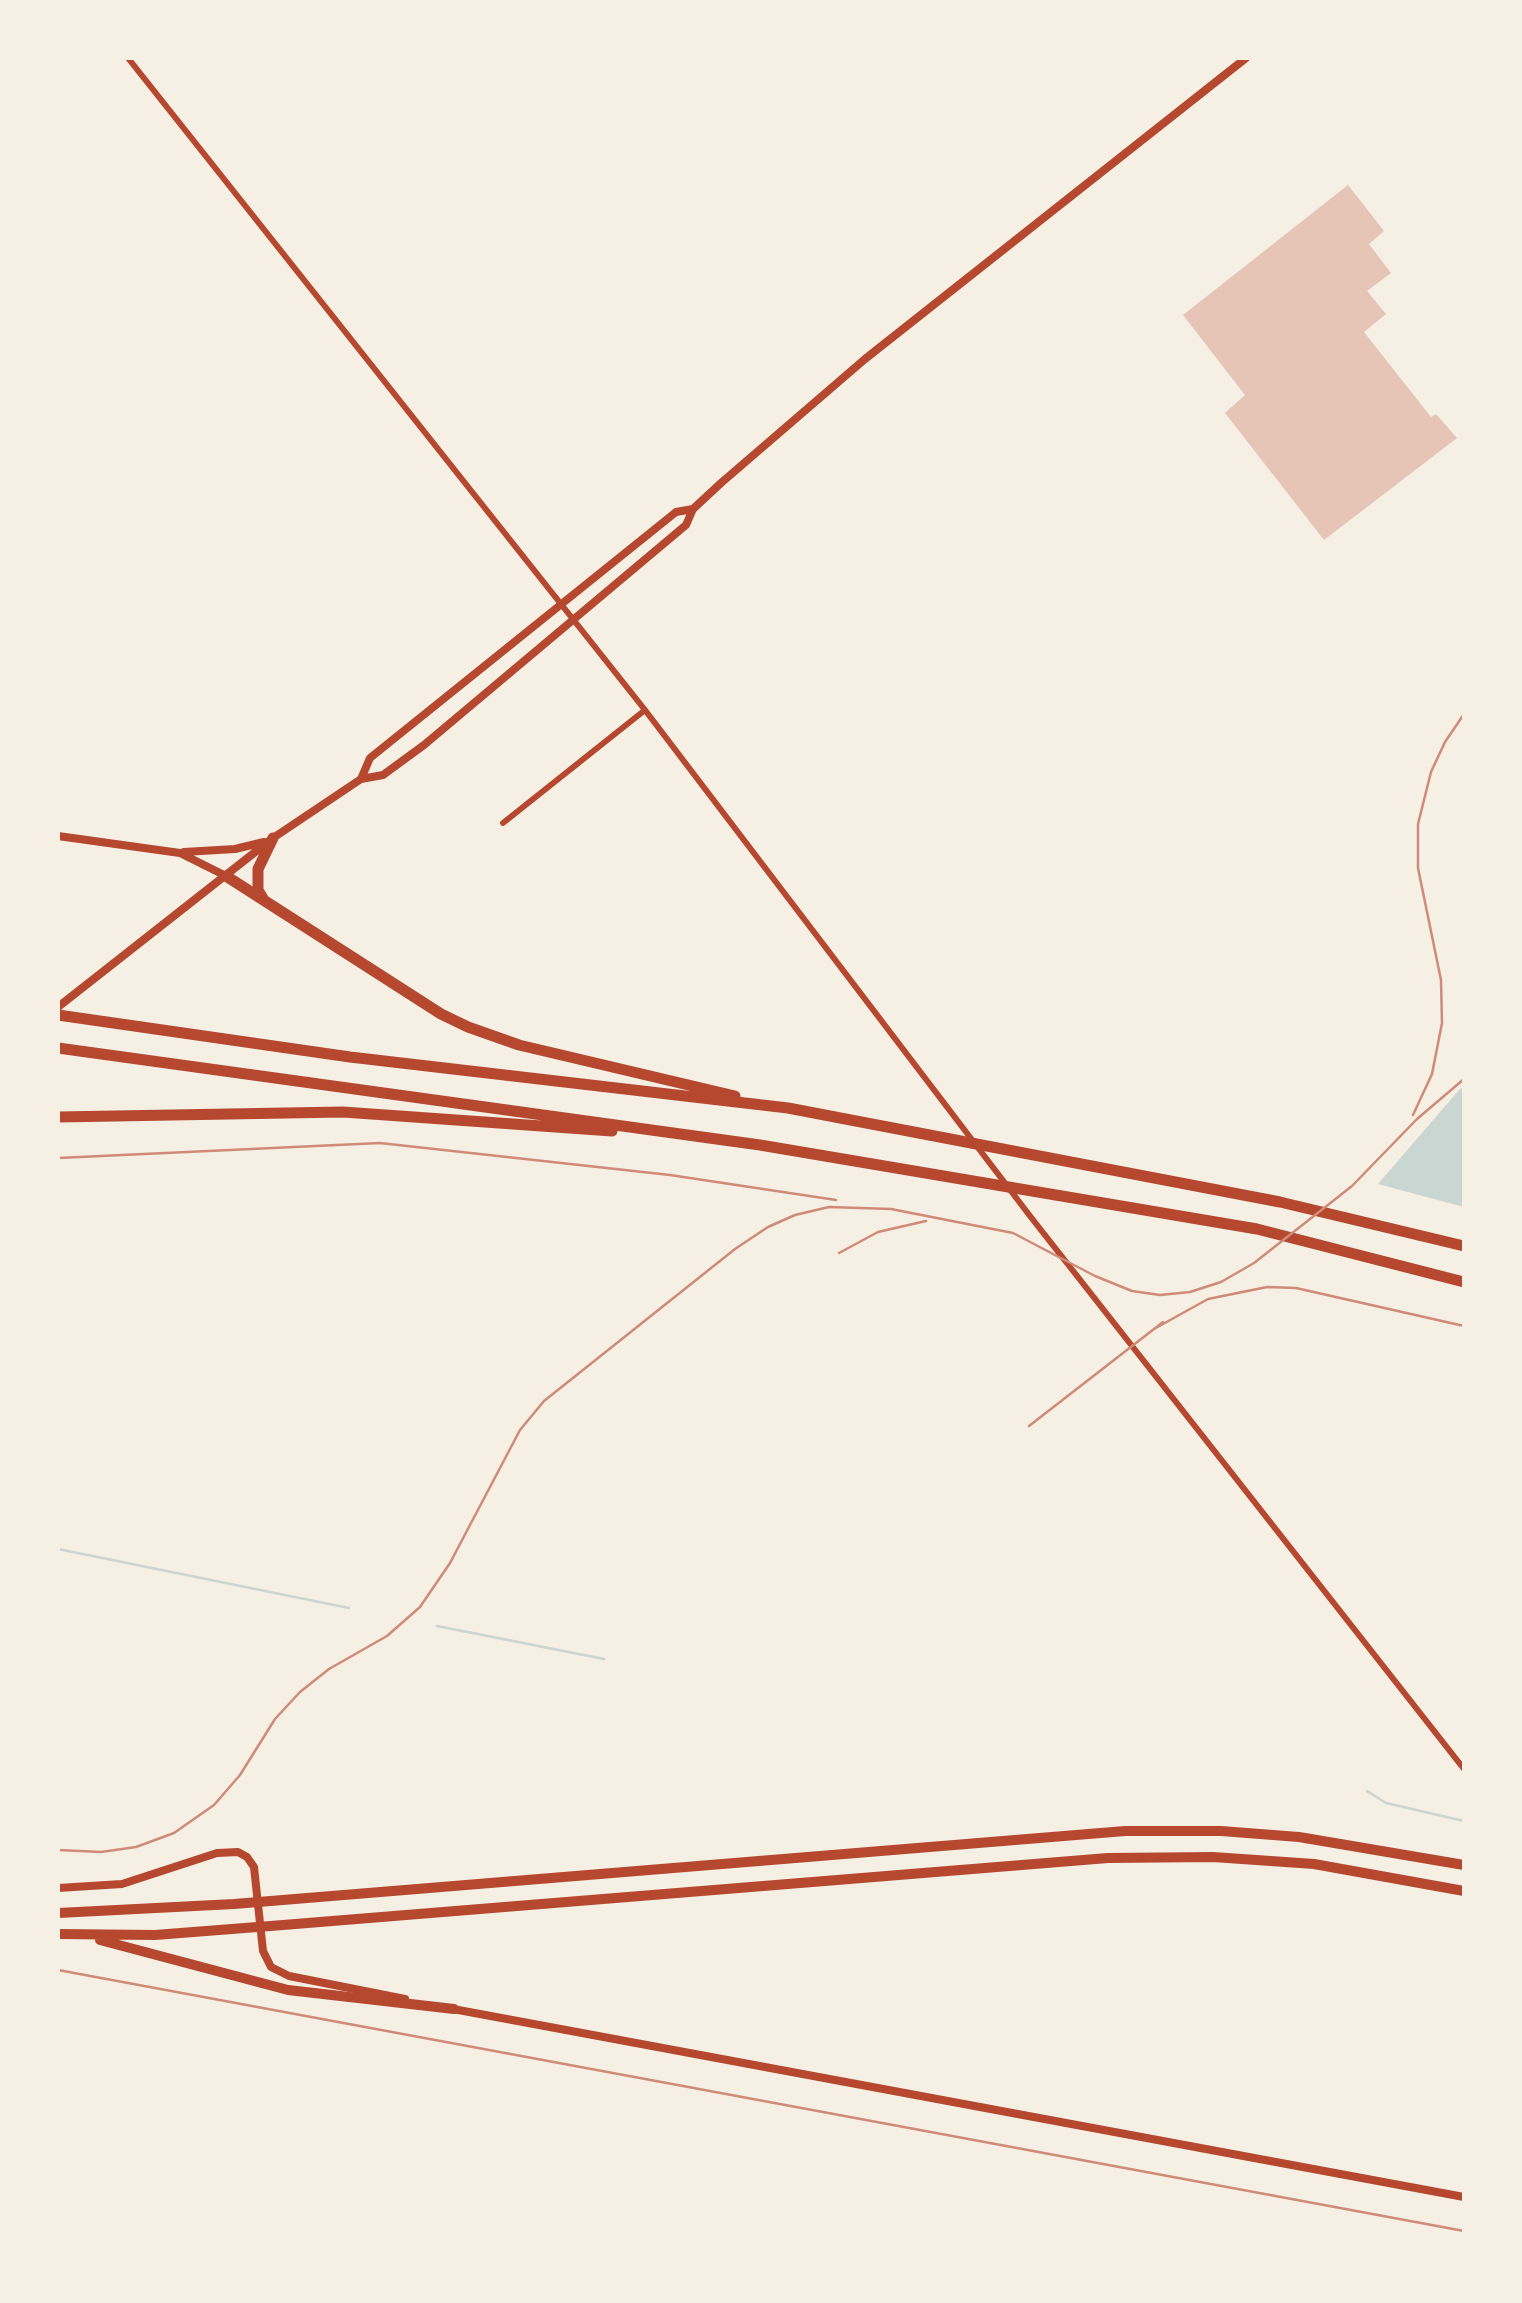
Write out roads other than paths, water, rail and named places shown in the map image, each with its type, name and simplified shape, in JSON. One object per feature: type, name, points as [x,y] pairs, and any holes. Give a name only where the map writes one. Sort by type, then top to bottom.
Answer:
[{"type":"highway","points":[[264,900],[258,890],[258,869],[273,838]]},
{"type":"highway","points":[[226,876],[441,1014],[492,1036],[788,1108],[1280,1202],[1464,1246]]},
{"type":"highway","points":[[58,1015],[350,1057],[788,1108]]},
{"type":"highway","points":[[58,1048],[726,1140],[1258,1228],[1464,1282]]},
{"type":"highway","points":[[58,1116],[343,1112],[726,1140]]},
{"type":"main road","points":[[58,1913],[146,1910],[1138,1830],[1300,1837],[1464,1865]]},
{"type":"main road","points":[[58,1934],[155,1935],[259,1921],[1164,1856],[1318,1864],[1464,1892]]},
{"type":"main road","points":[[85,1935],[273,1987],[454,2009]]},
{"type":"street","points":[[128,58],[645,710],[1030,1216],[1464,1769]]},
{"type":"street","points":[[58,1007],[273,838],[360,779],[384,775],[411,755],[686,525],[694,509],[864,359],[1246,58]]},
{"type":"street","points":[[360,779],[370,758],[676,512],[694,509]]},
{"type":"street","points":[[503,823],[645,710]]},
{"type":"street","points":[[58,836],[180,853],[235,849],[273,838]]},
{"type":"street","points":[[180,853],[226,876]]},
{"type":"street","points":[[58,1888],[131,1882],[217,1853],[233,1852],[247,1857],[254,1867],[264,1957],[280,1974],[1464,2197]]},
{"type":"waterway","points":[[58,1549],[349,1608]]},
{"type":"waterway","points":[[437,1626],[604,1659]]},
{"type":"waterway","points":[[1367,1791],[1386,1803],[1464,1821]]},
{"type":"railway","points":[[1413,1115],[1432,1074],[1442,1023],[1441,980],[1418,868],[1418,824],[1431,772],[1464,714]]},
{"type":"railway","points":[[58,1850],[101,1852],[136,1847],[174,1833],[214,1805],[240,1775],[275,1719],[300,1692],[329,1669],[387,1636],[420,1607],[450,1563],[520,1430],[544,1401],[768,1227],[829,1207],[891,1209],[1013,1233],[1132,1291],[1160,1295],[1190,1292],[1221,1282],[1254,1263],[1352,1186],[1417,1119],[1464,1079]]},
{"type":"railway","points":[[58,1158],[380,1143],[670,1175],[836,1200]]},
{"type":"railway","points":[[839,1253],[878,1232],[926,1221]]},
{"type":"railway","points":[[1154,1329],[1208,1299],[1267,1287],[1296,1288],[1464,1326]]},
{"type":"railway","points":[[1029,1426],[1163,1322]]},
{"type":"railway","points":[[58,1970],[1464,2231]]}]
